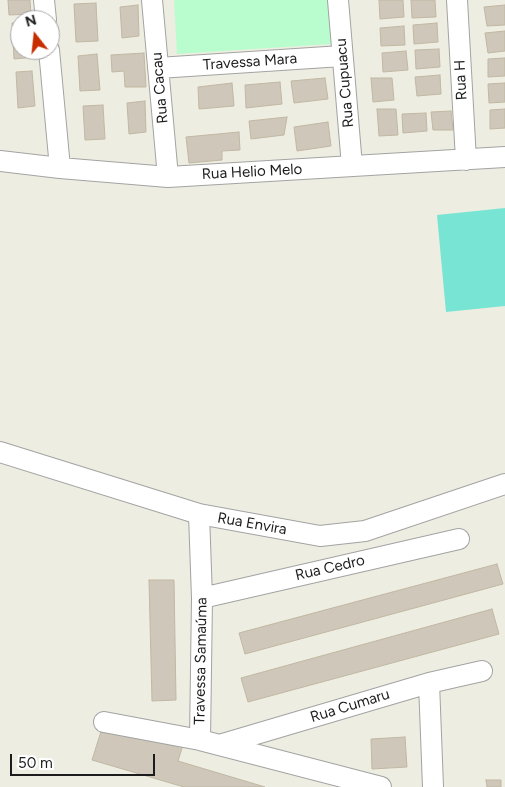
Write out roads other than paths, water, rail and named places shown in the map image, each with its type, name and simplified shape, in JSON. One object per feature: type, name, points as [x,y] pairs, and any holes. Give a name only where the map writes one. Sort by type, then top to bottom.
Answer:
[{"type":"street","name":"Rua Cacau","points":[[152,0],[168,177]]},
{"type":"street","name":"Rua Cupuacu","points":[[338,0],[352,166]]},
{"type":"street","name":"Rua H","points":[[457,0],[466,160]]},
{"type":"street","name":"Travessa Mara","points":[[158,68],[342,56]]},
{"type":"street","points":[[50,60],[60,168]]},
{"type":"street","name":"Rua Helio Melo","points":[[0,161],[168,177],[505,157]]},
{"type":"street","name":"Rua Envira","points":[[0,452],[199,514],[320,536],[365,531],[505,484]]},
{"type":"street","name":"Travessa Samaúma","points":[[199,514],[202,598],[200,740],[381,787]]},
{"type":"street","name":"Rua Cedro","points":[[202,598],[459,539]]},
{"type":"street","name":"Rua Cumaru","points":[[220,745],[429,683],[482,671]]},
{"type":"street","points":[[429,683],[433,787]]},
{"type":"street","points":[[104,722],[200,740]]}]
